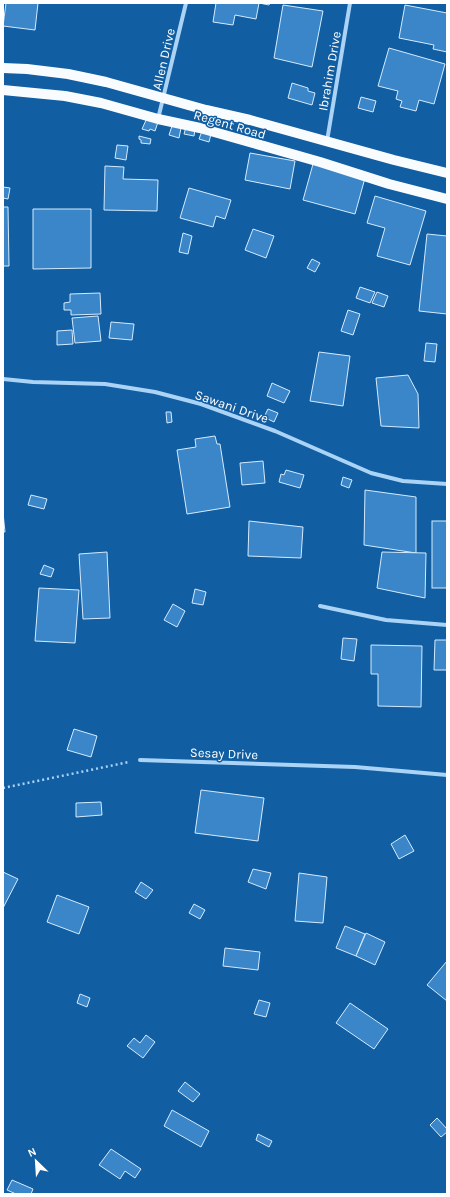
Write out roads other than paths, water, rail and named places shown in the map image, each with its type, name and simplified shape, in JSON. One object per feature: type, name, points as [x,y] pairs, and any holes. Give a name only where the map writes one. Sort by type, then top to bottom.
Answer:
[{"type":"main road","name":"Regent Road","points":[[3,68],[27,69],[68,74],[106,82],[206,110],[250,120],[327,142],[447,173]]},
{"type":"main road","name":"Regent Road","points":[[3,90],[65,96],[101,103],[158,119],[200,128],[320,162],[389,184],[447,199]]},
{"type":"street","name":"Allen Drive","points":[[158,119],[186,3]]},
{"type":"street","name":"Ibrahim Drive","points":[[327,142],[350,3]]},
{"type":"street","name":"Sawani Drive","points":[[3,379],[33,382],[105,384],[155,392],[201,404],[260,426],[371,474],[404,481],[447,484]]},
{"type":"street","points":[[320,606],[386,620],[447,625]]},
{"type":"street","name":"Sesay Drive","points":[[140,760],[355,767],[447,774]]}]
